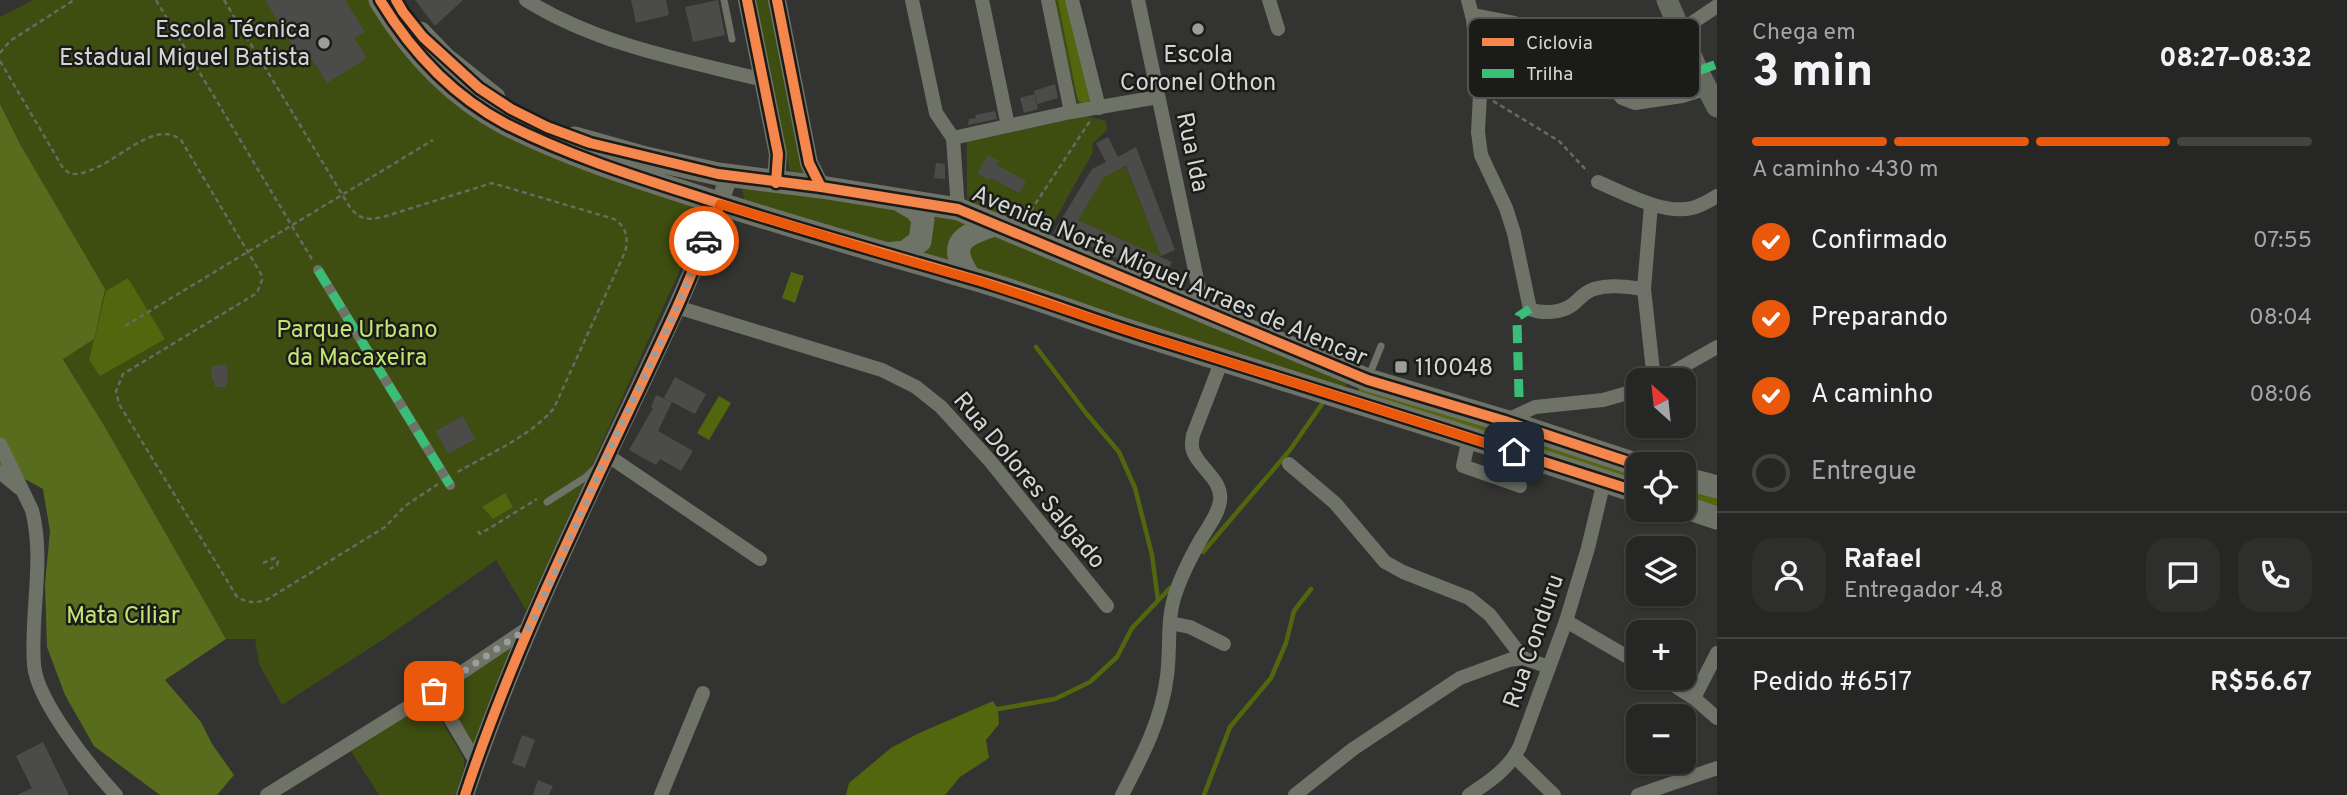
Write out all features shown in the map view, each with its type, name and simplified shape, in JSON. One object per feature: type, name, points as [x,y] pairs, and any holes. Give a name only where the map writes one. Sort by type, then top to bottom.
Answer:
[{"type":"main road","name":"Avenida Norte Miguel Arraes de Alencar","points":[[380,0],[430,67],[468,99],[505,123],[542,140],[634,176],[720,204],[969,277],[1626,488]]},
{"type":"main road","name":"Avenida Norte Miguel Arraes de Alencar","points":[[396,0],[423,37],[479,88],[511,109],[547,127],[590,143],[729,176],[821,187],[958,209],[1367,380],[1626,461]]},
{"type":"main road","points":[[1667,0],[1675,18]]},
{"type":"main road","points":[[1700,73],[1717,107]]},
{"type":"main road","points":[[884,254],[905,252],[920,241],[923,219],[916,210],[901,201]]},
{"type":"main road","points":[[969,277],[958,254],[961,244],[968,235],[1007,228]]},
{"type":"main road","points":[[1696,481],[1717,487]]},
{"type":"main road","points":[[1696,511],[1717,518]]},
{"type":"street","points":[[526,0],[567,22],[627,45],[764,80]]},
{"type":"street","points":[[747,0],[778,155],[776,183]]},
{"type":"street","points":[[778,0],[809,163],[821,187]]},
{"type":"street","points":[[912,0],[936,113],[953,138],[958,209]]},
{"type":"street","points":[[982,0],[1008,126]]},
{"type":"street","points":[[1048,0],[1071,112]]},
{"type":"street","points":[[1072,0],[1099,108]]},
{"type":"street","name":"Rua Ida","points":[[1138,0],[1204,313]]},
{"type":"street","points":[[1269,0],[1278,29]]},
{"type":"street","points":[[1700,18],[1717,6]]},
{"type":"street","points":[[1470,7],[1500,18]]},
{"type":"street","points":[[1700,90],[1707,88]]},
{"type":"street","points":[[953,138],[1071,112],[1158,97]]},
{"type":"street","points":[[1480,98],[1478,132],[1481,155],[1506,208],[1514,233],[1530,309],[1544,313],[1561,309],[1570,306],[1585,292],[1598,288],[1620,285],[1644,289]]},
{"type":"street","points":[[1622,98],[1635,103],[1669,98]]},
{"type":"street","points":[[465,795],[531,626],[677,307],[729,176]]},
{"type":"street","points":[[1598,182],[1651,205],[1687,209],[1717,196]]},
{"type":"street","points":[[1651,205],[1644,289],[1655,368]]},
{"type":"street","points":[[318,270],[448,482]]},
{"type":"street","name":"Rua Dolores Salgado","points":[[677,307],[883,370],[916,387],[941,407],[991,462],[1107,606]]},
{"type":"street","points":[[1679,368],[1717,347]]},
{"type":"street","points":[[1122,795],[1147,748],[1157,720],[1167,679],[1170,623],[1176,590],[1197,546],[1218,511],[1221,499],[1192,445],[1193,435],[1222,360]]},
{"type":"street","points":[[1505,421],[1535,407],[1603,400],[1626,393]]},
{"type":"street","points":[[1469,438],[1463,466],[1521,486]]},
{"type":"street","points":[[0,444],[32,510],[37,538],[35,672],[62,725],[93,770],[116,795]]},
{"type":"street","points":[[607,455],[760,559]]},
{"type":"street","points":[[1289,464],[1335,503],[1385,562],[1403,572],[1469,598],[1490,615],[1523,658]]},
{"type":"street","points":[[0,472],[23,491]]},
{"type":"street","name":"Rua Conduru","points":[[1469,795],[1493,779],[1515,757],[1566,621],[1588,548],[1604,481]]},
{"type":"street","points":[[1566,621],[1626,656]]},
{"type":"street","points":[[1170,623],[1190,627],[1224,644]]},
{"type":"street","points":[[267,795],[434,691],[531,626]]},
{"type":"street","points":[[1693,698],[1717,653]]},
{"type":"street","points":[[1295,795],[1353,749],[1460,678],[1509,660],[1523,658],[1549,667]]},
{"type":"street","points":[[1681,690],[1717,718]]},
{"type":"street","points":[[434,691],[476,762]]},
{"type":"street","points":[[661,795],[703,693]]},
{"type":"street","points":[[1515,757],[1554,795]]},
{"type":"street","points":[[1638,795],[1717,768]]},
{"type":"lane","points":[[724,0],[732,39]]},
{"type":"lane","points":[[1367,380],[1381,346]]},
{"type":"lane","points":[[545,498],[586,477],[607,455]]},
{"type":"path","points":[[0,53],[10,41],[74,0]]},
{"type":"path","points":[[156,0],[318,270]]},
{"type":"path","points":[[0,61],[66,172],[76,175],[92,172],[158,133],[176,136],[181,140],[261,274],[262,280],[257,293],[123,374],[116,391],[119,404],[237,597],[257,603],[268,599],[385,527],[414,498],[448,482],[543,421],[554,408],[625,252],[627,239],[622,226],[614,219],[492,183],[372,219],[359,217],[342,195],[224,0]]},
{"type":"path","points":[[1487,98],[1559,141],[1598,182]]},
{"type":"path","points":[[1007,228],[1099,108]]},
{"type":"path","points":[[125,326],[433,140]]},
{"type":"path","points":[[478,531],[480,534],[545,498]]},
{"type":"path","points":[[263,563],[275,558],[277,565],[270,569]]},
{"type":"green space","name":"Parque Urbano da Macaxeira","points":[[33,0],[371,0],[433,81],[705,207],[705,215],[526,610],[496,560],[390,635],[282,705],[259,664],[255,639],[226,639],[63,358],[21,146],[0,104],[0,17]]},
{"type":"green space","points":[[753,0],[770,0],[805,173],[790,171]]},
{"type":"green space","points":[[1053,0],[1071,0],[1096,107],[1079,109]]},
{"type":"green space","name":"Mata Ciliar","points":[[0,104],[21,146],[105,289],[94,339],[63,359],[226,639],[165,680],[201,722],[212,744],[234,775],[217,795],[160,795],[94,746],[65,695],[47,647],[45,584],[50,531],[43,489],[0,465]]},
{"type":"green space","points":[[1085,116],[1106,121],[1107,130],[1092,144],[1093,152],[1046,236],[967,204],[967,142]]},
{"type":"green space","points":[[1126,167],[1161,256],[1159,257],[1078,220],[1104,176]]},
{"type":"green space","points":[[749,185],[959,218],[1351,382],[1339,390],[746,206],[742,190]]},
{"type":"green space","points":[[527,636],[478,756],[439,691]]},
{"type":"green space","points":[[423,706],[435,710],[464,759],[464,768],[455,795],[379,795],[351,751]]},
{"type":"shaded area","points":[[791,272],[804,276],[795,303],[782,298]]},
{"type":"shaded area","points":[[128,278],[165,339],[100,376],[89,360],[106,291]]},
{"type":"shaded area","points":[[719,396],[731,403],[709,440],[697,433]]},
{"type":"shaded area","points":[[505,493],[513,507],[493,519],[482,507]]},
{"type":"shaded area","points":[[993,701],[998,709],[999,724],[986,740],[989,758],[960,777],[945,795],[846,795],[849,783],[891,748]]},
{"type":"building","name":"Escola Técnica Estadual Miguel Batista","points":[[265,0],[345,0],[365,32],[354,38],[367,58],[327,83],[312,59],[309,61],[304,53],[299,56]]},
{"type":"building","points":[[415,0],[463,0],[435,26]]},
{"type":"building","points":[[631,0],[666,0],[669,15],[636,23]]},
{"type":"building","points":[[718,0],[725,35],[693,42],[685,7]]},
{"type":"building","points":[[1055,84],[1058,98],[1037,104],[1034,91]]},
{"type":"building","points":[[1034,94],[1038,109],[1024,113],[1020,98]]},
{"type":"building","points":[[995,111],[997,119],[968,125],[969,119],[976,118],[975,115]]},
{"type":"building","points":[[1108,137],[1118,157],[1136,147],[1175,250],[1161,256],[1126,166],[1104,177],[1078,220],[1172,262],[1164,280],[1068,236],[1066,239],[1053,233],[1092,169],[1106,162],[1096,143]]},
{"type":"building","points":[[988,155],[999,161],[997,165],[1026,181],[1019,193],[977,173]]},
{"type":"building","points":[[936,163],[945,164],[945,179],[934,178]]},
{"type":"building","points":[[227,365],[228,380],[225,387],[215,387],[211,366]]},
{"type":"building","points":[[675,377],[706,394],[695,414],[664,398]]},
{"type":"building","points":[[656,395],[672,402],[658,431],[693,451],[681,471],[660,459],[656,465],[629,450],[653,408],[651,407]]},
{"type":"building","points":[[463,416],[475,439],[448,454],[436,431]]},
{"type":"building","points":[[522,735],[535,740],[525,768],[512,763]]},
{"type":"building","points":[[43,742],[69,795],[17,795],[32,788],[16,756]]},
{"type":"building","points":[[538,780],[553,786],[549,795],[533,795]]},
{"type":"waterway","points":[[1065,0],[1084,96]]},
{"type":"waterway","points":[[1036,347],[1119,452],[1135,488],[1152,555],[1158,600]]},
{"type":"waterway","points":[[1365,392],[1626,474]]},
{"type":"waterway","points":[[1203,552],[1290,450],[1322,404]]},
{"type":"waterway","points":[[1696,496],[1717,502]]},
{"type":"waterway","points":[[998,709],[1055,699],[1090,682],[1117,657],[1132,628],[1170,588]]},
{"type":"waterway","points":[[1204,795],[1230,727],[1271,678],[1286,643],[1294,611],[1311,589]]},
{"type":"marked path","points":[[1700,70],[1717,64]]},
{"type":"marked path","points":[[318,270],[450,485]]},
{"type":"marked path","points":[[1519,397],[1517,321],[1519,316],[1530,309]]},
{"type":"cycle path","points":[[380,0],[405,37],[435,71],[468,100],[506,124],[574,154],[727,206],[991,284],[1139,334],[1626,488]]},
{"type":"cycle path","points":[[396,0],[423,37],[479,88],[511,109],[547,127],[590,143],[718,174],[958,209],[1368,380],[1626,461]]},
{"type":"cycle path","points":[[747,0],[778,154],[776,183]]},
{"type":"cycle path","points":[[777,0],[809,163],[821,187]]},
{"type":"cycle path","points":[[465,795],[536,611],[675,312],[720,204]]},
{"type":"way so far","points":[[434,691],[531,626],[607,455],[676,310],[704,241]]},
{"type":"place","name":"Escola Coronel Othon","points":[[1198,29]]},
{"type":"place","name":"Escola Técnica Estadual Miguel Batista","points":[[324,43]]},
{"type":"place","name":"110048","points":[[1401,367]]},
{"type":"route","points":[[704,241],[720,204],[982,282],[1514,452]]}]
